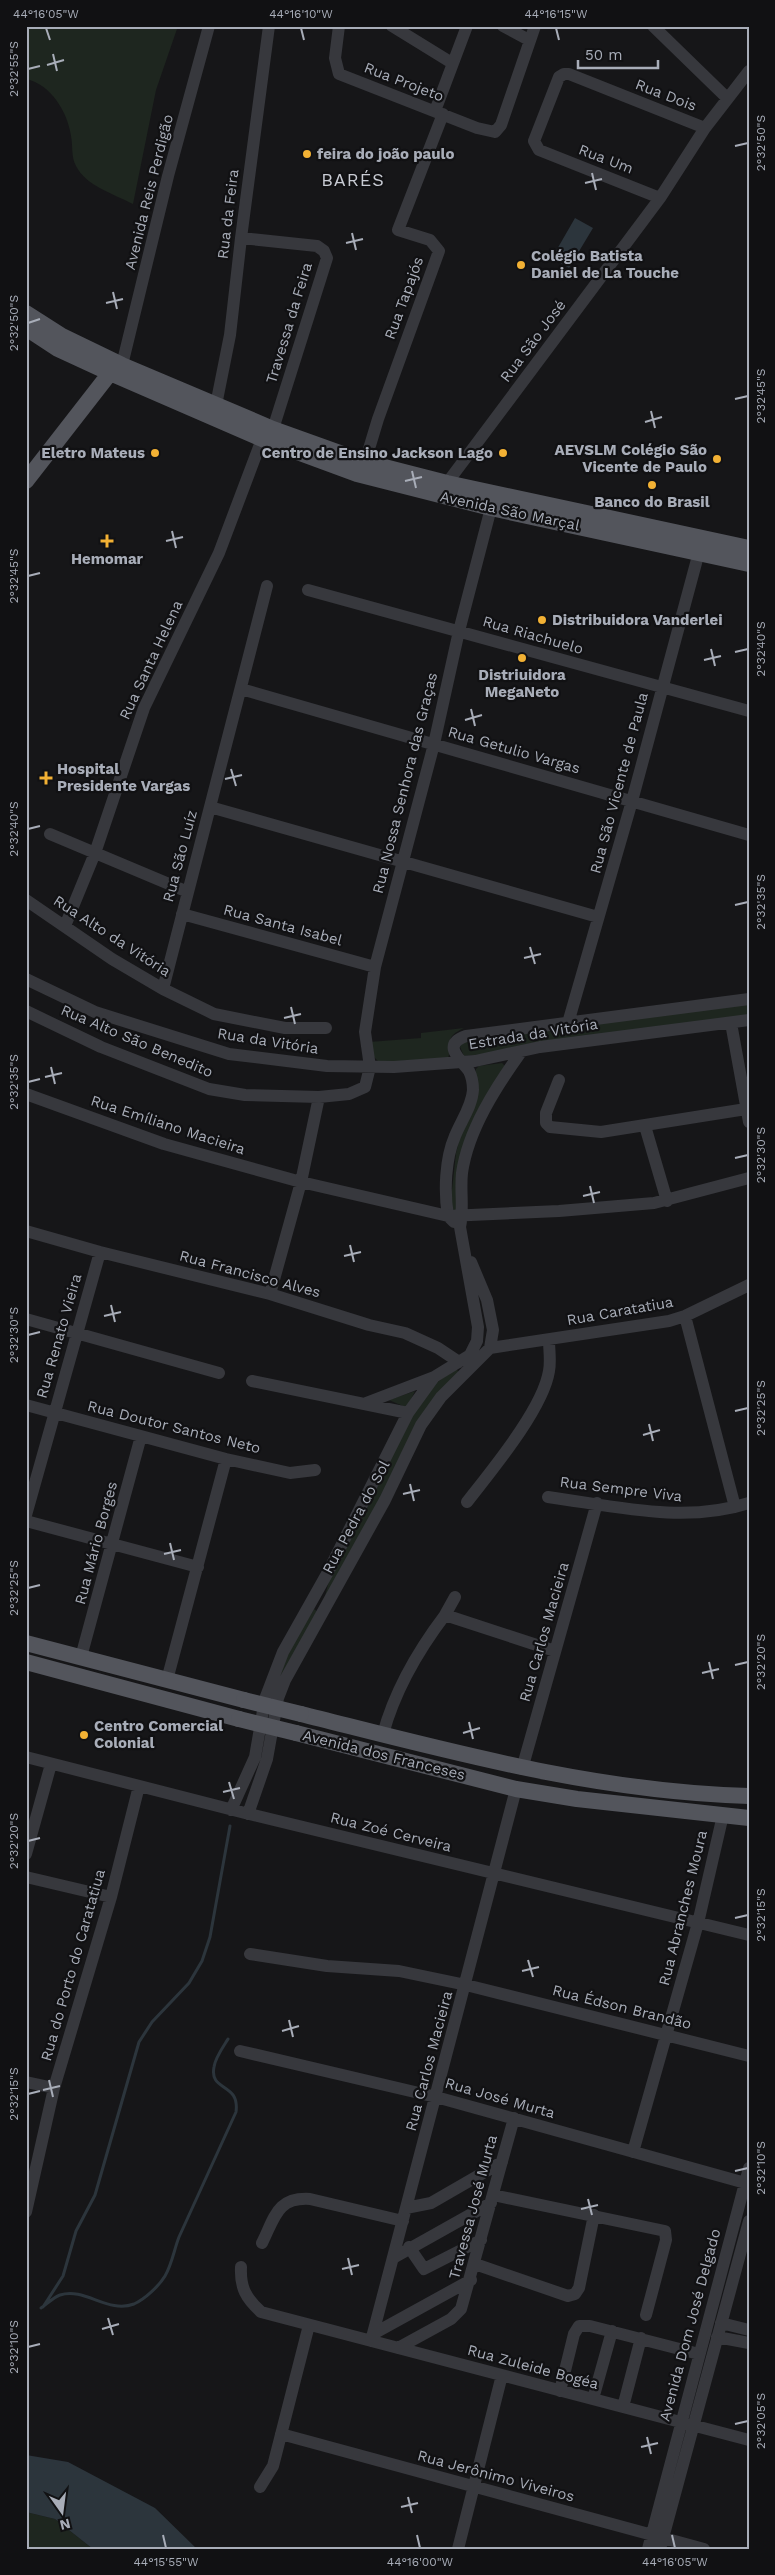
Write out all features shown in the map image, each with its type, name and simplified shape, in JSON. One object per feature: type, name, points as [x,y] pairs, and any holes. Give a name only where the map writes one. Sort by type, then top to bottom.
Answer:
[{"type":"main road","points":[[26,313],[114,366]]},
{"type":"main road","points":[[26,328],[58,349],[114,366]]},
{"type":"main road","points":[[26,482],[114,366]]},
{"type":"main road","name":"Avenida São Marçal","points":[[114,366],[216,405],[268,434],[365,462],[447,483],[749,548]]},
{"type":"main road","name":"Avenida São Marçal","points":[[114,366],[357,474],[491,508],[749,564]]},
{"type":"main road","name":"Avenida dos Franceses","points":[[26,1643],[244,1700],[522,1769],[664,1791],[749,1796]]},
{"type":"main road","name":"Avenida dos Franceses","points":[[26,1662],[239,1719],[516,1789],[577,1799],[749,1818]]},
{"type":"street","name":"Avenida Reis Perdigão","points":[[114,366],[201,26]]},
{"type":"street","name":"Avenida Reis Perdigão","points":[[114,366],[164,213],[209,26]]},
{"type":"street","name":"Rua da Feira","points":[[216,405],[230,335],[241,238],[270,26]]},
{"type":"street","name":"Rua Projeto","points":[[340,26],[334,58],[339,74],[486,132],[496,132],[501,125],[529,40]]},
{"type":"street","points":[[392,26],[452,62]]},
{"type":"street","name":"Rua Tapajós","points":[[365,462],[378,419],[439,251],[430,240],[398,230],[439,113],[452,62],[467,26]]},
{"type":"street","points":[[502,26],[529,40],[535,26]]},
{"type":"street","points":[[653,26],[727,98]]},
{"type":"street","name":"Rua São José","points":[[447,483],[660,198],[727,98],[749,71]]},
{"type":"street","name":"Rua Dois","points":[[539,150],[534,141],[559,77],[564,74],[569,74],[706,128]]},
{"type":"street","name":"Rua Um","points":[[539,150],[660,198]]},
{"type":"street","name":"Travessa da Feira","points":[[241,238],[317,246],[324,251],[327,258],[268,434]]},
{"type":"street","name":"Rua Santa Helena","points":[[66,926],[95,853],[144,708],[219,554],[268,434]]},
{"type":"street","name":"Rua Nossa Senhora das Graças","points":[[370,1067],[365,1032],[375,967],[401,862],[434,744],[459,631],[491,508]]},
{"type":"street","name":"Rua São Vicente de Paula","points":[[568,1023],[632,801],[699,552]]},
{"type":"street","name":"Rua São Luíz","points":[[163,989],[267,586]]},
{"type":"street","name":"Rua Riachuelo","points":[[308,590],[749,712]]},
{"type":"street","name":"Rua Getulio Vargas","points":[[240,688],[749,835]]},
{"type":"street","points":[[210,807],[598,917]]},
{"type":"street","points":[[50,834],[188,892]]},
{"type":"street","name":"Rua Alto da Vitória","points":[[26,900],[112,959],[163,989],[214,1014],[285,1028],[326,1028]]},
{"type":"street","name":"Rua Santa Isabel","points":[[182,914],[375,967]]},
{"type":"street","name":"Rua da Vitória","points":[[26,979],[94,1012],[229,1054],[327,1066],[370,1067],[458,1062]]},
{"type":"street","name":"Estrada da Vitória","points":[[749,999],[462,1038],[454,1046],[458,1062],[488,1059],[540,1047],[749,1020]]},
{"type":"street","name":"Rua Alto São Benedito","points":[[26,1011],[101,1047],[209,1089],[251,1096],[319,1097],[360,1091],[367,1083],[370,1067]]},
{"type":"street","points":[[731,1023],[749,1122]]},
{"type":"street","name":"Rua Pedra do Sol","points":[[248,1814],[267,1759],[281,1690],[385,1500],[421,1425],[468,1359],[476,1344],[478,1332],[461,1222],[462,1173],[470,1142],[498,1087],[521,1052]]},
{"type":"street","points":[[448,1216],[447,1185],[452,1145],[469,1104],[473,1088],[468,1070],[458,1062]]},
{"type":"street","points":[[559,1080],[546,1113],[546,1123],[548,1126],[601,1132],[746,1109]]},
{"type":"street","name":"Rua Emíliano Macieira","points":[[26,1094],[164,1144],[301,1182],[448,1216],[461,1222],[667,1201],[749,1178]]},
{"type":"street","points":[[270,1294],[301,1182],[319,1097]]},
{"type":"street","points":[[645,1126],[667,1201]]},
{"type":"street","name":"Rua Francisco Alves","points":[[26,1232],[270,1294],[369,1325],[405,1333],[468,1359]]},
{"type":"street","name":"Rua Renato Vieira","points":[[26,1515],[100,1252]]},
{"type":"street","name":"Rua Pedra do Sol","points":[[232,1810],[255,1757],[265,1699],[275,1669],[408,1413],[434,1377],[490,1348],[493,1330],[487,1300],[481,1282],[466,1254]]},
{"type":"street","name":"Rua Caratatiua","points":[[490,1348],[653,1324],[685,1316],[749,1285]]},
{"type":"street","points":[[685,1316],[735,1507]]},
{"type":"street","points":[[26,1320],[219,1373]]},
{"type":"street","points":[[467,1502],[524,1426],[534,1408],[549,1371],[549,1340]]},
{"type":"street","points":[[366,1403],[434,1377]]},
{"type":"street","points":[[252,1381],[337,1400],[366,1403],[408,1413]]},
{"type":"street","name":"Rua Doutor Santos Neto","points":[[26,1405],[226,1459],[290,1473],[315,1470]]},
{"type":"street","name":"Rua Mário Borges","points":[[81,1657],[142,1436]]},
{"type":"street","points":[[167,1680],[226,1459]]},
{"type":"street","name":"Rua Sempre Viva","points":[[548,1497],[690,1514],[749,1503]]},
{"type":"street","name":"Rua Carlos Macieira","points":[[522,1769],[597,1503]]},
{"type":"street","points":[[26,1521],[198,1566]]},
{"type":"street","points":[[323,1579],[323,1588],[317,1604],[321,1607],[326,1607]]},
{"type":"street","points":[[382,1734],[398,1688],[424,1643],[445,1615],[455,1597]]},
{"type":"street","points":[[445,1615],[555,1651]]},
{"type":"street","name":"Rua Zoé Cerveira","points":[[26,1757],[248,1814],[749,1935]]},
{"type":"street","points":[[26,1854],[51,1764]]},
{"type":"street","name":"Rua do Porto do Caratatiua","points":[[26,2212],[54,2088],[110,1897],[139,1786]]},
{"type":"street","name":"Rua Carlos Macieira","points":[[372,2338],[496,1874],[516,1789]]},
{"type":"street","name":"Rua Abranches Moura","points":[[634,2152],[698,1923],[723,1816]]},
{"type":"street","points":[[26,1877],[110,1897]]},
{"type":"street","name":"Rua Édson Brandão","points":[[250,1954],[326,1966],[398,1971],[466,1985],[749,2056]]},
{"type":"street","name":"Rua José Murta","points":[[240,2051],[436,2097],[747,2184]]},
{"type":"street","points":[[26,2082],[54,2088]]},
{"type":"street","name":"Travessa José Murta","points":[[398,2348],[451,2319],[457,2314],[464,2303],[514,2118]]},
{"type":"street","points":[[406,2208],[432,2203],[502,2162]]},
{"type":"street","name":"Avenida Dom José Delgado","points":[[688,2424],[700,2354],[747,2184],[749,2168]]},
{"type":"street","points":[[262,2243],[284,2203],[295,2198],[310,2199],[403,2221]]},
{"type":"street","points":[[393,2258],[409,2246],[492,2199],[594,2215],[665,2232],[666,2240],[646,2315]]},
{"type":"street","points":[[475,2264],[572,2295],[579,2288],[594,2215]]},
{"type":"street","name":"Avenida Dom José Delgado","points":[[648,2549],[658,2540],[688,2424],[718,2337],[749,2221]]},
{"type":"street","points":[[409,2246],[424,2269],[481,2240]]},
{"type":"street","name":"Rua Zuleide Bogéa","points":[[242,2268],[242,2289],[249,2301],[261,2312],[309,2325],[372,2338],[398,2348],[749,2440]]},
{"type":"street","points":[[372,2338],[471,2280]]},
{"type":"street","points":[[721,2323],[749,2330]]},
{"type":"street","points":[[260,2487],[273,2466],[309,2325]]},
{"type":"street","points":[[560,2391],[574,2334],[579,2326],[590,2326],[612,2331],[700,2354]]},
{"type":"street","points":[[593,2399],[612,2331]]},
{"type":"street","points":[[718,2337],[749,2343]]},
{"type":"street","points":[[623,2407],[641,2338]]},
{"type":"street","points":[[458,2549],[472,2486],[502,2375]]},
{"type":"street","name":"Rua Jerônimo Viveiros","points":[[281,2434],[472,2486],[658,2540],[704,2549]]},
{"type":"shaded area","points":[[26,26],[178,26],[156,90],[133,204],[93,184],[86,179],[76,166],[73,159],[69,127],[62,109],[43,87],[26,79]]},
{"type":"shaded area","points":[[575,218],[593,228],[569,268],[552,258]]},
{"type":"shaded area","points":[[749,1003],[749,1015],[498,1053],[464,1056],[460,1047],[462,1042]]},
{"type":"shaded area","points":[[464,1028],[451,1038],[448,1059],[379,1062],[372,1055],[369,1042],[421,1038],[421,1033]]},
{"type":"shaded area","points":[[502,1063],[505,1066],[476,1117],[456,1211],[450,1208],[456,1153],[476,1069],[479,1066]]},
{"type":"shaded area","points":[[456,1369],[459,1372],[368,1520],[324,1600],[329,1581],[411,1416],[433,1385]]},
{"type":"shaded area","points":[[415,1391],[408,1406],[405,1407],[389,1400]]},
{"type":"shaded area","points":[[314,1609],[318,1612],[275,1693],[283,1660]]},
{"type":"shaded area","points":[[26,2455],[68,2462],[155,2508],[197,2549],[93,2549],[55,2519],[26,2512]]},
{"type":"shaded area","points":[[26,2512],[55,2519],[93,2549],[26,2549]]},
{"type":"waterway","points":[[43,2307],[63,2276],[76,2231],[95,2195],[139,2042],[152,2022],[189,1983],[202,1961],[210,1937],[230,1826]]},
{"type":"waterway","points":[[41,2308],[58,2296],[69,2293],[115,2306],[134,2304],[147,2296],[165,2276],[179,2237],[236,2112],[234,2096],[216,2080],[214,2075],[216,2060],[228,2039]]},
{"type":"place","name":"feira do joão paulo","points":[[307,154]]},
{"type":"place","name":"Colégio Batista Daniel de La Touche","points":[[521,265]]},
{"type":"place","name":"Eletro Mateus","points":[[155,453]]},
{"type":"place","name":"Centro de Ensino Jackson Lago","points":[[503,453]]},
{"type":"place","name":"AEVSLM Colégio São Vicente de Paulo","points":[[717,459]]},
{"type":"place","name":"Banco do Brasil","points":[[652,485]]},
{"type":"place","name":"Hemomar","points":[[107,541]]},
{"type":"place","name":"Distribuidora Vanderlei","points":[[542,620]]},
{"type":"place","name":"Distriuidora MegaNeto","points":[[522,658]]},
{"type":"place","name":"Hospital Presidente Vargas","points":[[46,778]]},
{"type":"place","name":"Centro Comercial Colonial","points":[[84,1735]]},
{"type":"district","name":"BARÉS","points":[[353,180]]}]
